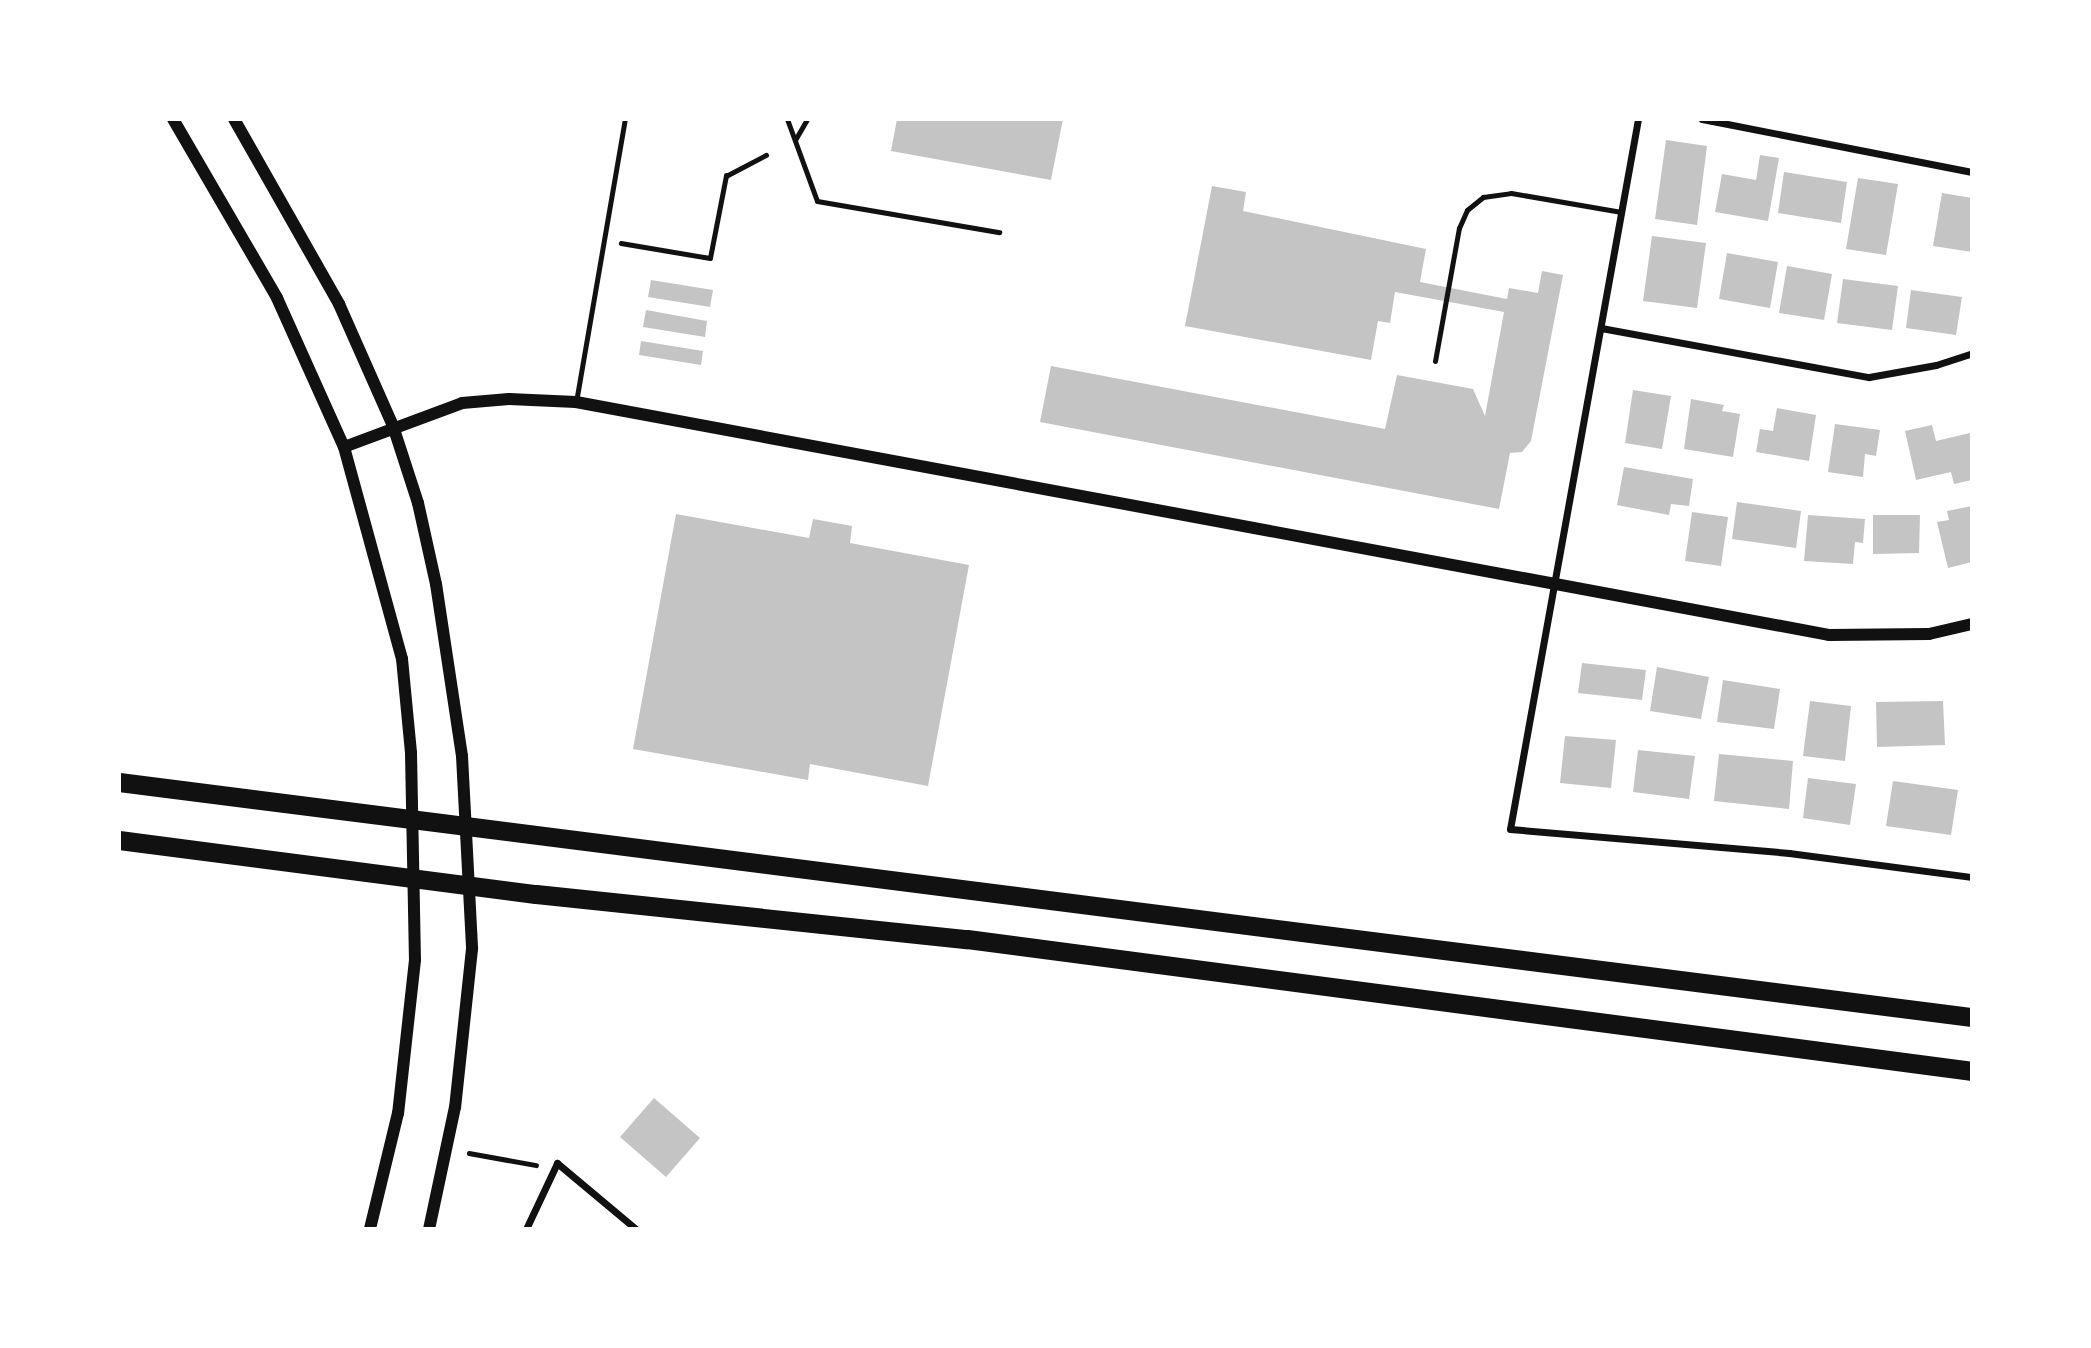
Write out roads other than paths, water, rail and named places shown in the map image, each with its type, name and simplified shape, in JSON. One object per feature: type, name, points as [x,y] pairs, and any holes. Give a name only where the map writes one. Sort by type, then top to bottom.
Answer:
[{"type":"highway","points":[[119,782],[467,824],[1972,1017]]},
{"type":"highway","points":[[119,840],[416,877],[967,939],[1972,1071]]},
{"type":"street","points":[[173,119],[277,298],[344,447],[402,659],[414,818],[415,960],[398,1113],[370,1229]]},
{"type":"street","points":[[234,119],[333,293],[393,426],[418,503],[436,584],[462,756],[472,949],[447,1149],[429,1229]]},
{"type":"street","points":[[1638,119],[1510,829],[1789,853],[1972,877]]},
{"type":"street","points":[[1702,119],[1972,172]]},
{"type":"street","points":[[1601,328],[1869,377],[1936,365],[1972,353]]},
{"type":"street","points":[[344,447],[393,426],[462,403],[509,399],[576,402],[1829,635],[1929,634],[1972,624]]},
{"type":"street","points":[[526,1229],[557,1163],[636,1229]]},
{"type":"lane","points":[[576,402],[625,119]]},
{"type":"lane","points":[[787,119],[817,201],[999,232]]},
{"type":"lane","points":[[795,140],[807,119]]},
{"type":"lane","points":[[1435,361],[1459,228],[1467,210],[1483,197],[1511,193],[1621,212]]}]
